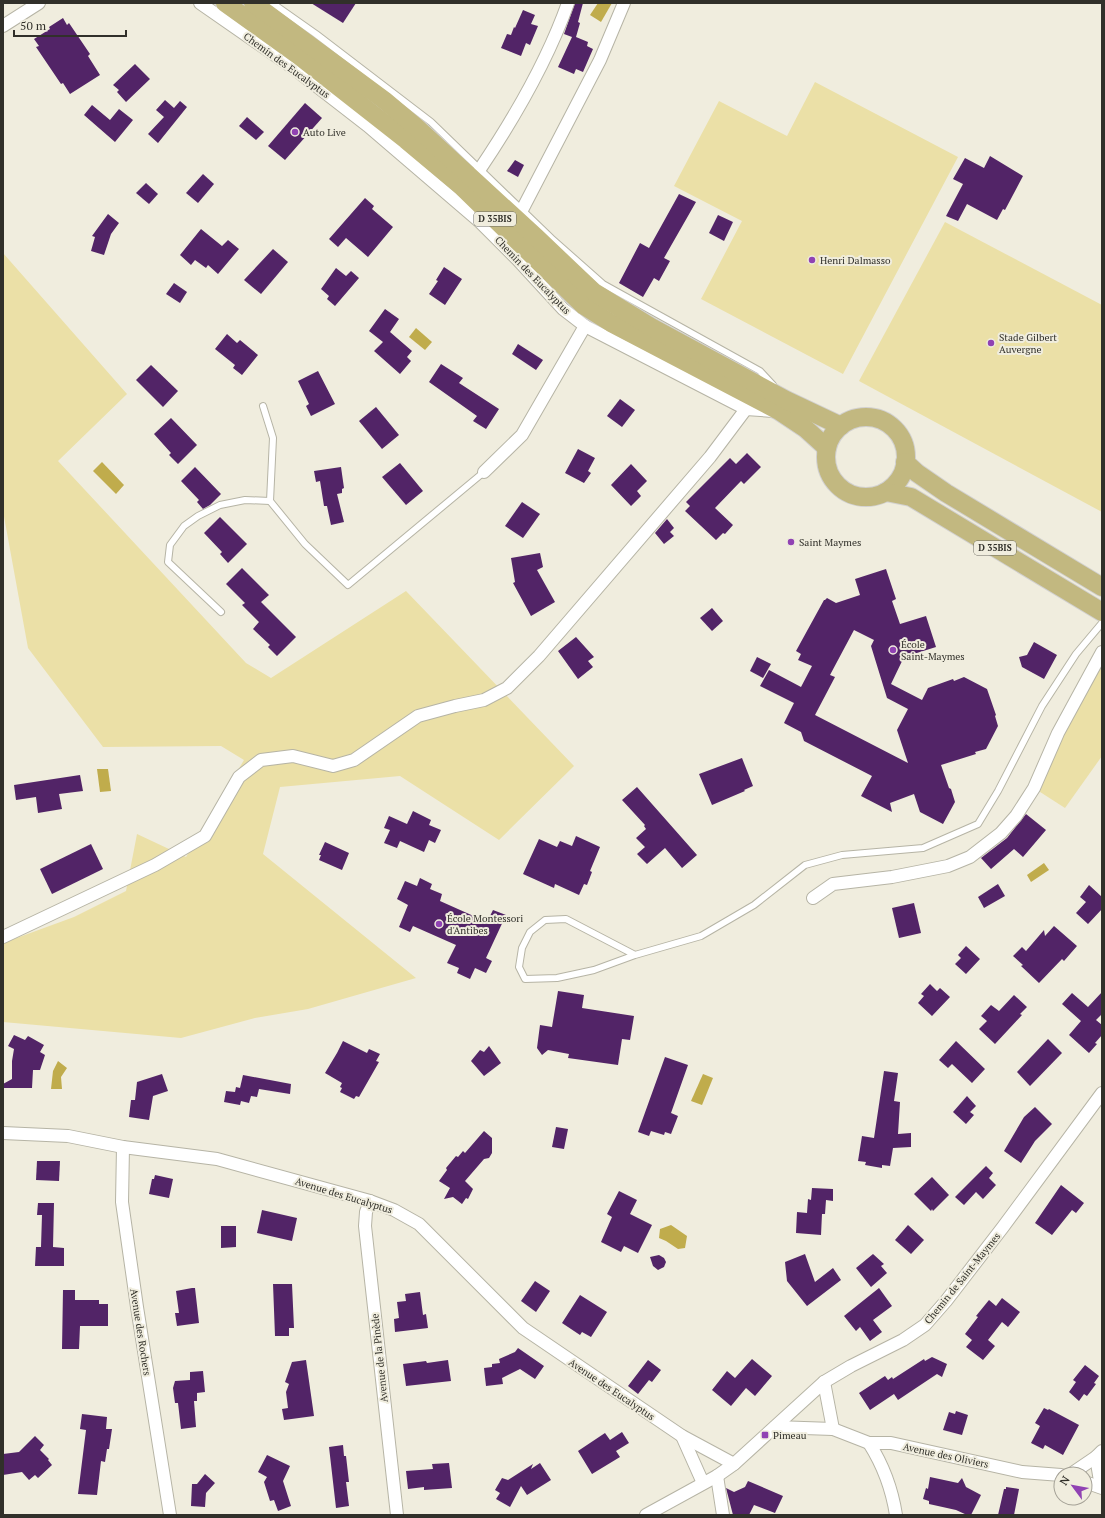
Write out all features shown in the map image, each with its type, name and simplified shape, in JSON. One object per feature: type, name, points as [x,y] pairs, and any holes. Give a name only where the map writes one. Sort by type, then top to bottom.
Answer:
[{"type":"main road","name":"Chemin des Eucalyptus","points":[[225,3],[299,56],[374,114],[455,181],[584,306],[611,323],[782,406],[841,426]]},
{"type":"main road","name":"Chemin des Eucalyptus","points":[[253,3],[384,100],[415,126],[594,292],[782,406],[827,448]]},
{"type":"main road","points":[[866,418],[879,420],[890,426],[899,436],[904,448],[905,462],[902,474],[895,484],[886,492],[873,497],[860,497],[848,493],[837,485],[829,474],[826,461],[827,448],[832,436],[841,426],[852,420],[866,418]]},
{"type":"main road","name":"D 35BIS","points":[[905,462],[917,473],[946,493],[1102,587]]},
{"type":"main road","name":"D 35BIS","points":[[886,492],[911,497],[1102,612]]},
{"type":"street","points":[[3,26],[39,3]]},
{"type":"street","name":"Chemin des Eucalyptus","points":[[200,3],[292,67],[368,126],[480,222],[517,259],[563,309],[585,326],[746,409],[782,406]]},
{"type":"street","points":[[480,169],[518,109],[545,59],[568,3]]},
{"type":"street","points":[[522,210],[600,60],[624,3]]},
{"type":"street","points":[[484,472],[522,435],[585,326]]},
{"type":"street","points":[[3,937],[154,865],[205,836],[240,777],[261,760],[293,756],[333,766],[354,760],[418,716],[484,700],[507,688],[539,656],[710,457],[746,409]]},
{"type":"street","points":[[813,898],[833,884],[892,876],[948,866],[970,857],[1001,833],[1016,816],[1034,788],[1058,733],[1102,652]]},
{"type":"street","name":"Chemin de Saint-Maymes","points":[[646,1515],[717,1476],[734,1464],[824,1382],[851,1366],[903,1340],[925,1325],[946,1302],[1102,1093]]},
{"type":"street","name":"Avenue des Eucalyptus","points":[[3,1133],[68,1136],[123,1147],[217,1159],[370,1201],[394,1210],[419,1224],[523,1328],[682,1436],[734,1464]]},
{"type":"street","name":"Avenue des Rochers","points":[[123,1147],[122,1202],[170,1515]]},
{"type":"street","name":"Avenue de la Pinède","points":[[370,1201],[366,1212],[364,1226],[397,1515]]},
{"type":"street","points":[[824,1382],[834,1429]]},
{"type":"street","name":"Avenue des Oliviers","points":[[775,1427],[834,1429],[869,1443],[892,1443],[1022,1472],[1053,1474]]},
{"type":"street","points":[[682,1436],[703,1483]]},
{"type":"street","points":[[869,1443],[880,1460],[893,1495],[896,1515]]},
{"type":"street","points":[[1082,1466],[1099,1454]]},
{"type":"street","points":[[1099,1454],[1101,1488]]},
{"type":"street","points":[[717,1476],[723,1515]]},
{"type":"lane","name":"Chemin des Eucalyptus","points":[[272,3],[316,34],[431,122],[551,238],[603,284],[760,371],[782,406]]},
{"type":"lane","points":[[263,406],[273,438],[270,501],[305,544],[348,585],[484,472]]},
{"type":"lane","points":[[221,612],[168,562],[170,545],[184,526],[198,516],[220,506],[245,500],[270,501]]},
{"type":"lane","points":[[635,955],[566,919],[545,920],[530,932],[522,948],[519,967],[525,979],[557,978],[594,970],[635,955],[701,936],[754,906],[805,865],[842,854],[923,848],[978,824],[998,791],[1042,706],[1076,654],[1102,623]]},
{"type":"shaded area","points":[[598,3],[612,3],[601,22],[590,15]]},
{"type":"shaded area","name":"Henri Dalmasso","points":[[815,82],[958,157],[843,374],[701,299],[742,221],[674,186],[719,101],[787,136]]},
{"type":"shaded area","name":"Stade Gilbert Auvergne","points":[[945,222],[1102,305],[1102,512],[859,381]]},
{"type":"shaded area","points":[[3,253],[127,394],[58,461],[246,663],[271,678],[406,591],[574,766],[499,840],[400,776],[280,787],[263,854],[416,978],[308,1009],[255,1018],[181,1038],[3,1022],[3,943],[74,917],[126,891],[137,834],[186,857],[244,760],[221,746],[103,747],[28,648],[3,511]]},
{"type":"shaded area","points":[[416,328],[432,342],[425,350],[409,337]]},
{"type":"shaded area","points":[[102,462],[124,485],[116,494],[93,471]]},
{"type":"shaded area","points":[[1102,663],[1102,756],[1065,808],[1037,790],[1057,747]]},
{"type":"shaded area","points":[[97,769],[108,769],[111,791],[100,792]]},
{"type":"shaded area","points":[[1044,863],[1049,870],[1031,882],[1027,875]]},
{"type":"shaded area","points":[[58,1061],[67,1068],[61,1077],[62,1089],[51,1089],[53,1071]]},
{"type":"shaded area","points":[[703,1074],[713,1078],[702,1105],[691,1101]]},
{"type":"shaded area","points":[[671,1225],[687,1236],[685,1248],[678,1249],[659,1238],[660,1229]]},
{"type":"building","points":[[311,3],[356,3],[343,23]]},
{"type":"building","points":[[575,3],[583,3],[576,37],[588,42],[587,46],[593,49],[583,72],[576,69],[574,74],[558,67],[572,37],[564,34]]},
{"type":"building","points":[[523,10],[535,15],[531,24],[538,26],[530,45],[526,43],[521,56],[501,48],[507,34],[511,35]]},
{"type":"building","points":[[63,18],[67,25],[69,23],[90,54],[88,56],[100,75],[70,94],[63,83],[61,84],[36,47],[39,46],[34,39],[50,29],[49,27]]},
{"type":"building","points":[[135,64],[150,79],[126,102],[117,92],[119,90],[113,85]]},
{"type":"building","points":[[165,100],[174,108],[180,101],[187,107],[158,143],[148,134],[164,117],[156,110]]},
{"type":"building","name":"Auto Live","points":[[305,103],[322,118],[285,160],[268,146]]},
{"type":"building","points":[[92,105],[110,120],[119,109],[133,120],[115,142],[84,115]]},
{"type":"building","points":[[247,117],[264,132],[256,140],[239,126]]},
{"type":"building","points":[[990,156],[1023,176],[1005,210],[1003,209],[997,220],[967,204],[958,221],[946,216],[963,184],[953,179],[965,158],[984,168]]},
{"type":"building","points":[[515,160],[524,165],[518,177],[507,171]]},
{"type":"building","points":[[203,174],[214,184],[198,203],[186,193]]},
{"type":"building","points":[[146,183],[158,194],[149,204],[136,193]]},
{"type":"building","points":[[679,194],[696,202],[664,258],[670,261],[659,281],[654,278],[643,297],[619,283],[640,243],[649,248]]},
{"type":"building","points":[[365,198],[374,206],[372,209],[393,227],[368,257],[346,238],[338,247],[329,239]]},
{"type":"building","points":[[108,214],[119,223],[111,234],[104,255],[91,251],[95,237],[92,236]]},
{"type":"building","points":[[718,215],[733,222],[724,241],[709,233]]},
{"type":"building","points":[[201,229],[222,246],[228,240],[239,249],[218,274],[208,265],[206,268],[195,260],[191,265],[180,255]]},
{"type":"building","points":[[273,249],[288,262],[261,294],[244,280]]},
{"type":"building","points":[[444,267],[462,279],[445,305],[429,294],[438,281],[436,280]]},
{"type":"building","points":[[336,268],[346,276],[351,271],[359,278],[335,306],[327,299],[329,296],[321,289]]},
{"type":"building","points":[[174,283],[187,292],[180,303],[166,294]]},
{"type":"building","points":[[385,309],[399,319],[390,332],[412,351],[407,357],[411,361],[400,374],[374,351],[383,342],[369,331]]},
{"type":"building","points":[[227,334],[237,343],[240,340],[258,355],[242,375],[233,368],[235,365],[215,349]]},
{"type":"building","points":[[518,344],[543,360],[536,370],[512,354]]},
{"type":"building","points":[[441,364],[463,378],[459,383],[499,409],[486,429],[473,421],[477,416],[429,382]]},
{"type":"building","points":[[151,365],[178,391],[163,407],[136,380]]},
{"type":"building","points":[[318,371],[335,404],[311,416],[306,406],[309,404],[298,381]]},
{"type":"building","points":[[620,399],[635,410],[622,427],[607,416]]},
{"type":"building","points":[[376,407],[399,435],[382,449],[359,421]]},
{"type":"building","points":[[171,418],[197,445],[178,464],[169,455],[171,453],[154,434]]},
{"type":"building","points":[[578,449],[595,458],[588,471],[591,473],[584,483],[565,473]]},
{"type":"building","points":[[747,453],[761,467],[744,484],[741,481],[715,508],[733,525],[725,534],[723,533],[716,540],[685,511],[690,506],[686,502],[730,458],[736,464]]},
{"type":"building","points":[[400,463],[423,491],[406,505],[382,477]]},
{"type":"building","points":[[631,464],[647,481],[637,491],[641,496],[631,506],[611,485]]},
{"type":"building","points":[[195,467],[221,494],[210,505],[203,509],[197,502],[199,500],[181,481]]},
{"type":"building","points":[[341,467],[344,488],[342,489],[342,493],[337,494],[344,522],[331,525],[327,506],[324,506],[320,481],[316,482],[314,471]]},
{"type":"building","points":[[522,502],[540,514],[523,538],[505,526]]},
{"type":"building","points":[[220,517],[247,544],[228,563],[220,554],[222,552],[204,533]]},
{"type":"building","points":[[667,519],[674,528],[670,532],[674,536],[664,544],[655,533]]},
{"type":"building","points":[[540,553],[543,567],[537,570],[555,602],[531,616],[513,583],[515,582],[511,558]]},
{"type":"building","points":[[242,568],[269,595],[261,602],[296,637],[277,656],[268,647],[270,645],[253,629],[259,622],[242,605],[245,603],[226,584]]},
{"type":"building","points":[[886,569],[896,599],[892,601],[900,624],[926,616],[936,647],[904,657],[891,684],[922,700],[928,688],[953,679],[954,681],[964,677],[987,689],[996,715],[998,726],[986,749],[975,752],[976,754],[941,765],[955,802],[943,824],[920,812],[914,794],[890,803],[892,812],[861,796],[872,776],[804,741],[801,732],[784,723],[794,703],[760,686],[769,670],[801,687],[812,666],[798,660],[801,654],[796,651],[824,600],[827,598],[836,603],[860,595],[855,579]],"holes":[[[854,630],[874,640],[871,646],[887,698],[908,709],[897,730],[908,763],[815,715],[835,677],[830,675]]]},
{"type":"building","points":[[712,608],[723,621],[712,631],[700,618]]},
{"type":"building","points":[[576,637],[594,657],[588,661],[593,667],[578,679],[558,651]]},
{"type":"building","points":[[1034,642],[1057,655],[1044,679],[1022,667],[1019,657],[1027,655]]},
{"type":"building","points":[[757,657],[771,664],[763,678],[750,671]]},
{"type":"building","points":[[742,758],[753,786],[712,805],[699,774]]},
{"type":"building","points":[[80,775],[83,791],[59,794],[62,809],[38,813],[36,797],[16,800],[14,785]]},
{"type":"building","points":[[637,787],[697,855],[682,868],[665,848],[647,864],[637,854],[645,847],[636,838],[646,829],[644,826],[645,825],[622,800]]},
{"type":"building","points":[[413,811],[431,820],[429,825],[441,830],[435,843],[429,840],[424,852],[400,841],[397,848],[384,843],[390,830],[384,828],[389,816],[407,824]]},
{"type":"building","points":[[1026,814],[1046,830],[1023,857],[1014,849],[991,869],[981,858],[1007,838]]},
{"type":"building","points":[[576,836],[600,847],[590,871],[592,872],[587,885],[584,884],[579,895],[555,884],[554,888],[523,874],[539,839],[557,847],[560,841],[572,846]]},
{"type":"building","points":[[325,842],[349,853],[342,870],[319,860],[321,855],[319,855]]},
{"type":"building","points":[[91,844],[103,869],[52,894],[40,869]]},
{"type":"building","points":[[420,878],[432,884],[430,889],[442,894],[440,901],[487,922],[493,910],[506,915],[486,958],[492,961],[486,973],[475,968],[470,979],[457,973],[459,968],[447,963],[456,945],[413,926],[410,932],[399,927],[408,905],[397,899],[405,881],[417,886]]},
{"type":"building","points":[[998,884],[1005,896],[984,908],[978,897]]},
{"type":"building","points":[[1089,885],[1102,897],[1102,909],[1088,924],[1076,913],[1086,902],[1080,897]]},
{"type":"building","points":[[914,903],[921,933],[899,938],[892,908]]},
{"type":"building","points":[[1054,926],[1077,946],[1064,961],[1062,959],[1039,983],[1013,956],[1022,947],[1026,951],[1044,930],[1045,936]]},
{"type":"building","points":[[966,946],[980,959],[966,974],[955,964],[961,958],[958,955]]},
{"type":"building","points":[[930,984],[937,991],[940,988],[950,997],[932,1016],[918,1003],[924,996],[921,994]]},
{"type":"building","points":[[558,991],[584,995],[582,1008],[634,1016],[630,1040],[622,1039],[618,1065],[568,1058],[569,1054],[548,1050],[542,1055],[537,1048],[540,1025],[552,1027]]},
{"type":"building","points":[[1102,992],[1102,1014],[1096,1020],[1102,1025],[1102,1035],[1095,1043],[1097,1044],[1089,1053],[1069,1035],[1081,1021],[1062,1004],[1072,993],[1088,1007]]},
{"type":"building","points":[[1014,995],[1027,1007],[1020,1014],[1022,1015],[995,1044],[979,1029],[987,1021],[981,1016],[991,1005],[999,1011]]},
{"type":"building","points":[[14,1035],[25,1040],[28,1036],[44,1045],[40,1052],[45,1055],[40,1070],[33,1070],[32,1088],[3,1088],[3,1084],[12,1079],[14,1049],[8,1046]]},
{"type":"building","points":[[1048,1039],[1062,1053],[1030,1086],[1017,1072]]},
{"type":"building","points":[[343,1041],[367,1053],[369,1049],[380,1054],[376,1061],[379,1062],[359,1097],[356,1096],[354,1099],[340,1092],[342,1083],[325,1073]]},
{"type":"building","points":[[956,1041],[985,1069],[972,1083],[952,1064],[948,1068],[939,1060]]},
{"type":"building","points":[[489,1046],[501,1063],[484,1076],[471,1061],[480,1050],[484,1052]]},
{"type":"building","points":[[665,1057],[688,1065],[671,1113],[678,1116],[671,1134],[665,1132],[664,1135],[651,1131],[649,1136],[638,1132]]},
{"type":"building","points":[[884,1071],[898,1073],[894,1101],[900,1102],[898,1134],[911,1133],[911,1147],[893,1148],[890,1166],[882,1165],[882,1168],[865,1165],[866,1162],[858,1161],[862,1136],[874,1138]]},
{"type":"building","points":[[162,1074],[168,1091],[153,1096],[149,1120],[129,1117],[131,1100],[135,1100],[137,1082]]},
{"type":"building","points":[[243,1075],[291,1084],[290,1094],[259,1089],[257,1097],[251,1096],[249,1103],[241,1101],[240,1105],[224,1102],[226,1091],[235,1092],[236,1087],[240,1088]]},
{"type":"building","points":[[967,1096],[976,1106],[970,1112],[974,1115],[966,1124],[953,1112]]},
{"type":"building","points":[[1035,1107],[1052,1124],[1035,1141],[1021,1163],[1004,1151],[1024,1117]]},
{"type":"building","points":[[556,1127],[568,1129],[564,1149],[552,1147]]},
{"type":"building","points":[[484,1131],[492,1138],[492,1153],[489,1158],[484,1159],[465,1181],[473,1189],[468,1199],[466,1198],[462,1204],[453,1197],[444,1199],[450,1188],[439,1181],[447,1170],[446,1168],[456,1156],[458,1157],[463,1151],[465,1153]]},
{"type":"building","points":[[37,1161],[60,1161],[59,1181],[36,1180]]},
{"type":"building","points":[[986,1166],[993,1173],[989,1178],[996,1185],[983,1199],[976,1192],[964,1205],[955,1197]]},
{"type":"building","points":[[155,1175],[173,1179],[169,1198],[149,1194],[152,1179],[154,1179]]},
{"type":"building","points":[[932,1177],[949,1195],[933,1211],[932,1209],[931,1211],[914,1194]]},
{"type":"building","points":[[1061,1185],[1084,1203],[1076,1213],[1072,1210],[1052,1235],[1035,1223]]},
{"type":"building","points":[[812,1188],[833,1189],[833,1201],[826,1200],[825,1214],[822,1214],[821,1235],[796,1233],[797,1212],[807,1213],[808,1199],[811,1200]]},
{"type":"building","points":[[619,1191],[637,1200],[630,1214],[652,1225],[638,1253],[624,1246],[621,1252],[601,1242],[612,1217],[607,1214]]},
{"type":"building","points":[[38,1203],[54,1203],[53,1247],[64,1248],[64,1266],[35,1266],[36,1247],[41,1247],[42,1215],[37,1215]]},
{"type":"building","points":[[262,1210],[297,1218],[292,1241],[257,1233]]},
{"type":"building","points":[[908,1225],[924,1240],[911,1254],[895,1240]]},
{"type":"building","points":[[221,1226],[236,1226],[236,1247],[221,1248]]},
{"type":"building","points":[[805,1254],[815,1282],[833,1268],[841,1280],[807,1306],[787,1281],[785,1262]]},
{"type":"building","points":[[873,1254],[884,1264],[881,1266],[887,1273],[871,1287],[856,1268]]},
{"type":"building","points":[[659,1255],[664,1258],[666,1262],[664,1267],[658,1270],[653,1266],[650,1257]]},
{"type":"building","points":[[535,1281],[550,1291],[536,1312],[521,1301]]},
{"type":"building","points":[[273,1284],[292,1284],[294,1328],[289,1328],[289,1336],[275,1336]]},
{"type":"building","points":[[195,1288],[199,1323],[177,1326],[175,1313],[179,1313],[176,1291]]},
{"type":"building","points":[[879,1288],[892,1306],[873,1320],[882,1332],[870,1341],[860,1327],[856,1331],[844,1316]]},
{"type":"building","points":[[63,1290],[75,1290],[75,1300],[99,1300],[99,1304],[108,1304],[108,1326],[80,1326],[79,1349],[62,1349]]},
{"type":"building","points":[[420,1292],[423,1315],[426,1314],[428,1328],[395,1332],[394,1319],[399,1318],[397,1302],[406,1301],[405,1294]]},
{"type":"building","points":[[580,1295],[607,1312],[591,1337],[582,1332],[580,1335],[562,1323]]},
{"type":"building","points":[[1002,1298],[1020,1312],[1008,1327],[1002,1322],[988,1340],[995,1346],[983,1360],[966,1347],[972,1340],[965,1334],[978,1317],[976,1316],[989,1300],[996,1306]]},
{"type":"building","points":[[518,1348],[544,1366],[535,1379],[520,1369],[502,1378],[503,1384],[486,1386],[484,1368],[492,1367],[492,1364],[500,1363],[499,1359],[515,1352]]},
{"type":"building","points":[[932,1357],[947,1364],[942,1377],[937,1374],[898,1400],[894,1394],[870,1410],[859,1393],[885,1376],[888,1380],[892,1377],[893,1379],[924,1359],[925,1361]]},
{"type":"building","points":[[752,1359],[772,1376],[755,1396],[746,1388],[731,1406],[712,1390],[727,1371],[735,1378]]},
{"type":"building","points":[[306,1360],[314,1416],[284,1420],[282,1409],[288,1408],[286,1392],[289,1384],[285,1382],[292,1362]]},
{"type":"building","points":[[448,1360],[451,1381],[406,1386],[403,1364]]},
{"type":"building","points":[[648,1360],[661,1370],[652,1382],[649,1380],[638,1394],[628,1386]]},
{"type":"building","points":[[1085,1365],[1099,1376],[1094,1383],[1096,1384],[1087,1396],[1084,1394],[1079,1401],[1069,1392],[1076,1382],[1073,1380]]},
{"type":"building","points":[[203,1371],[205,1392],[197,1393],[197,1401],[194,1401],[196,1427],[181,1429],[178,1403],[175,1403],[173,1388],[175,1381],[190,1380],[190,1372]]},
{"type":"building","points":[[1044,1408],[1049,1409],[1079,1425],[1063,1455],[1045,1445],[1043,1449],[1031,1443],[1040,1426],[1035,1423]]},
{"type":"building","points":[[956,1411],[968,1415],[962,1435],[943,1430],[949,1412],[955,1414]]},
{"type":"building","points":[[82,1414],[107,1417],[106,1429],[112,1429],[109,1449],[107,1449],[105,1462],[101,1461],[97,1495],[78,1494],[86,1430],[80,1429]]},
{"type":"building","points":[[622,1432],[629,1443],[616,1451],[620,1457],[592,1474],[578,1451],[605,1433],[610,1440]]},
{"type":"building","points":[[35,1436],[44,1445],[40,1450],[49,1459],[48,1460],[52,1465],[38,1478],[35,1475],[29,1480],[22,1472],[3,1475],[3,1454],[19,1452]]},
{"type":"building","points":[[343,1445],[344,1456],[346,1456],[349,1482],[346,1482],[349,1506],[336,1508],[329,1447]]},
{"type":"building","points":[[267,1455],[290,1466],[283,1481],[291,1506],[278,1511],[274,1500],[270,1501],[264,1482],[267,1477],[258,1472]]},
{"type":"building","points":[[449,1463],[452,1488],[424,1490],[424,1487],[408,1489],[406,1471],[433,1469],[432,1464]]},
{"type":"building","points":[[540,1463],[551,1480],[527,1495],[521,1486],[510,1507],[496,1499],[500,1493],[495,1490],[502,1478],[508,1480],[533,1464],[531,1469]]},
{"type":"building","points":[[205,1474],[215,1483],[206,1493],[205,1507],[191,1506],[192,1484],[197,1484]]},
{"type":"building","points":[[930,1477],[958,1483],[962,1478],[966,1487],[981,1495],[971,1515],[929,1504],[929,1501],[923,1499],[926,1488],[928,1489]]},
{"type":"building","points":[[748,1481],[783,1496],[775,1513],[754,1505],[749,1515],[733,1515],[726,1488],[734,1492],[745,1487]]},
{"type":"building","points":[[1006,1487],[1019,1489],[1014,1515],[998,1515],[1004,1489],[1006,1489]]},
{"type":"place","name":"Auto Live","points":[[295,132]]},
{"type":"place","name":"Henri Dalmasso","points":[[812,260]]},
{"type":"place","name":"Stade Gilbert Auvergne","points":[[991,343]]},
{"type":"place","name":"Saint Maymes","points":[[791,542]]},
{"type":"place","name":"École Saint-Maymes","points":[[893,650]]},
{"type":"place","name":"École Montessori d'Antibes","points":[[439,924]]},
{"type":"place","name":"Pimeau","points":[[765,1435]]}]
